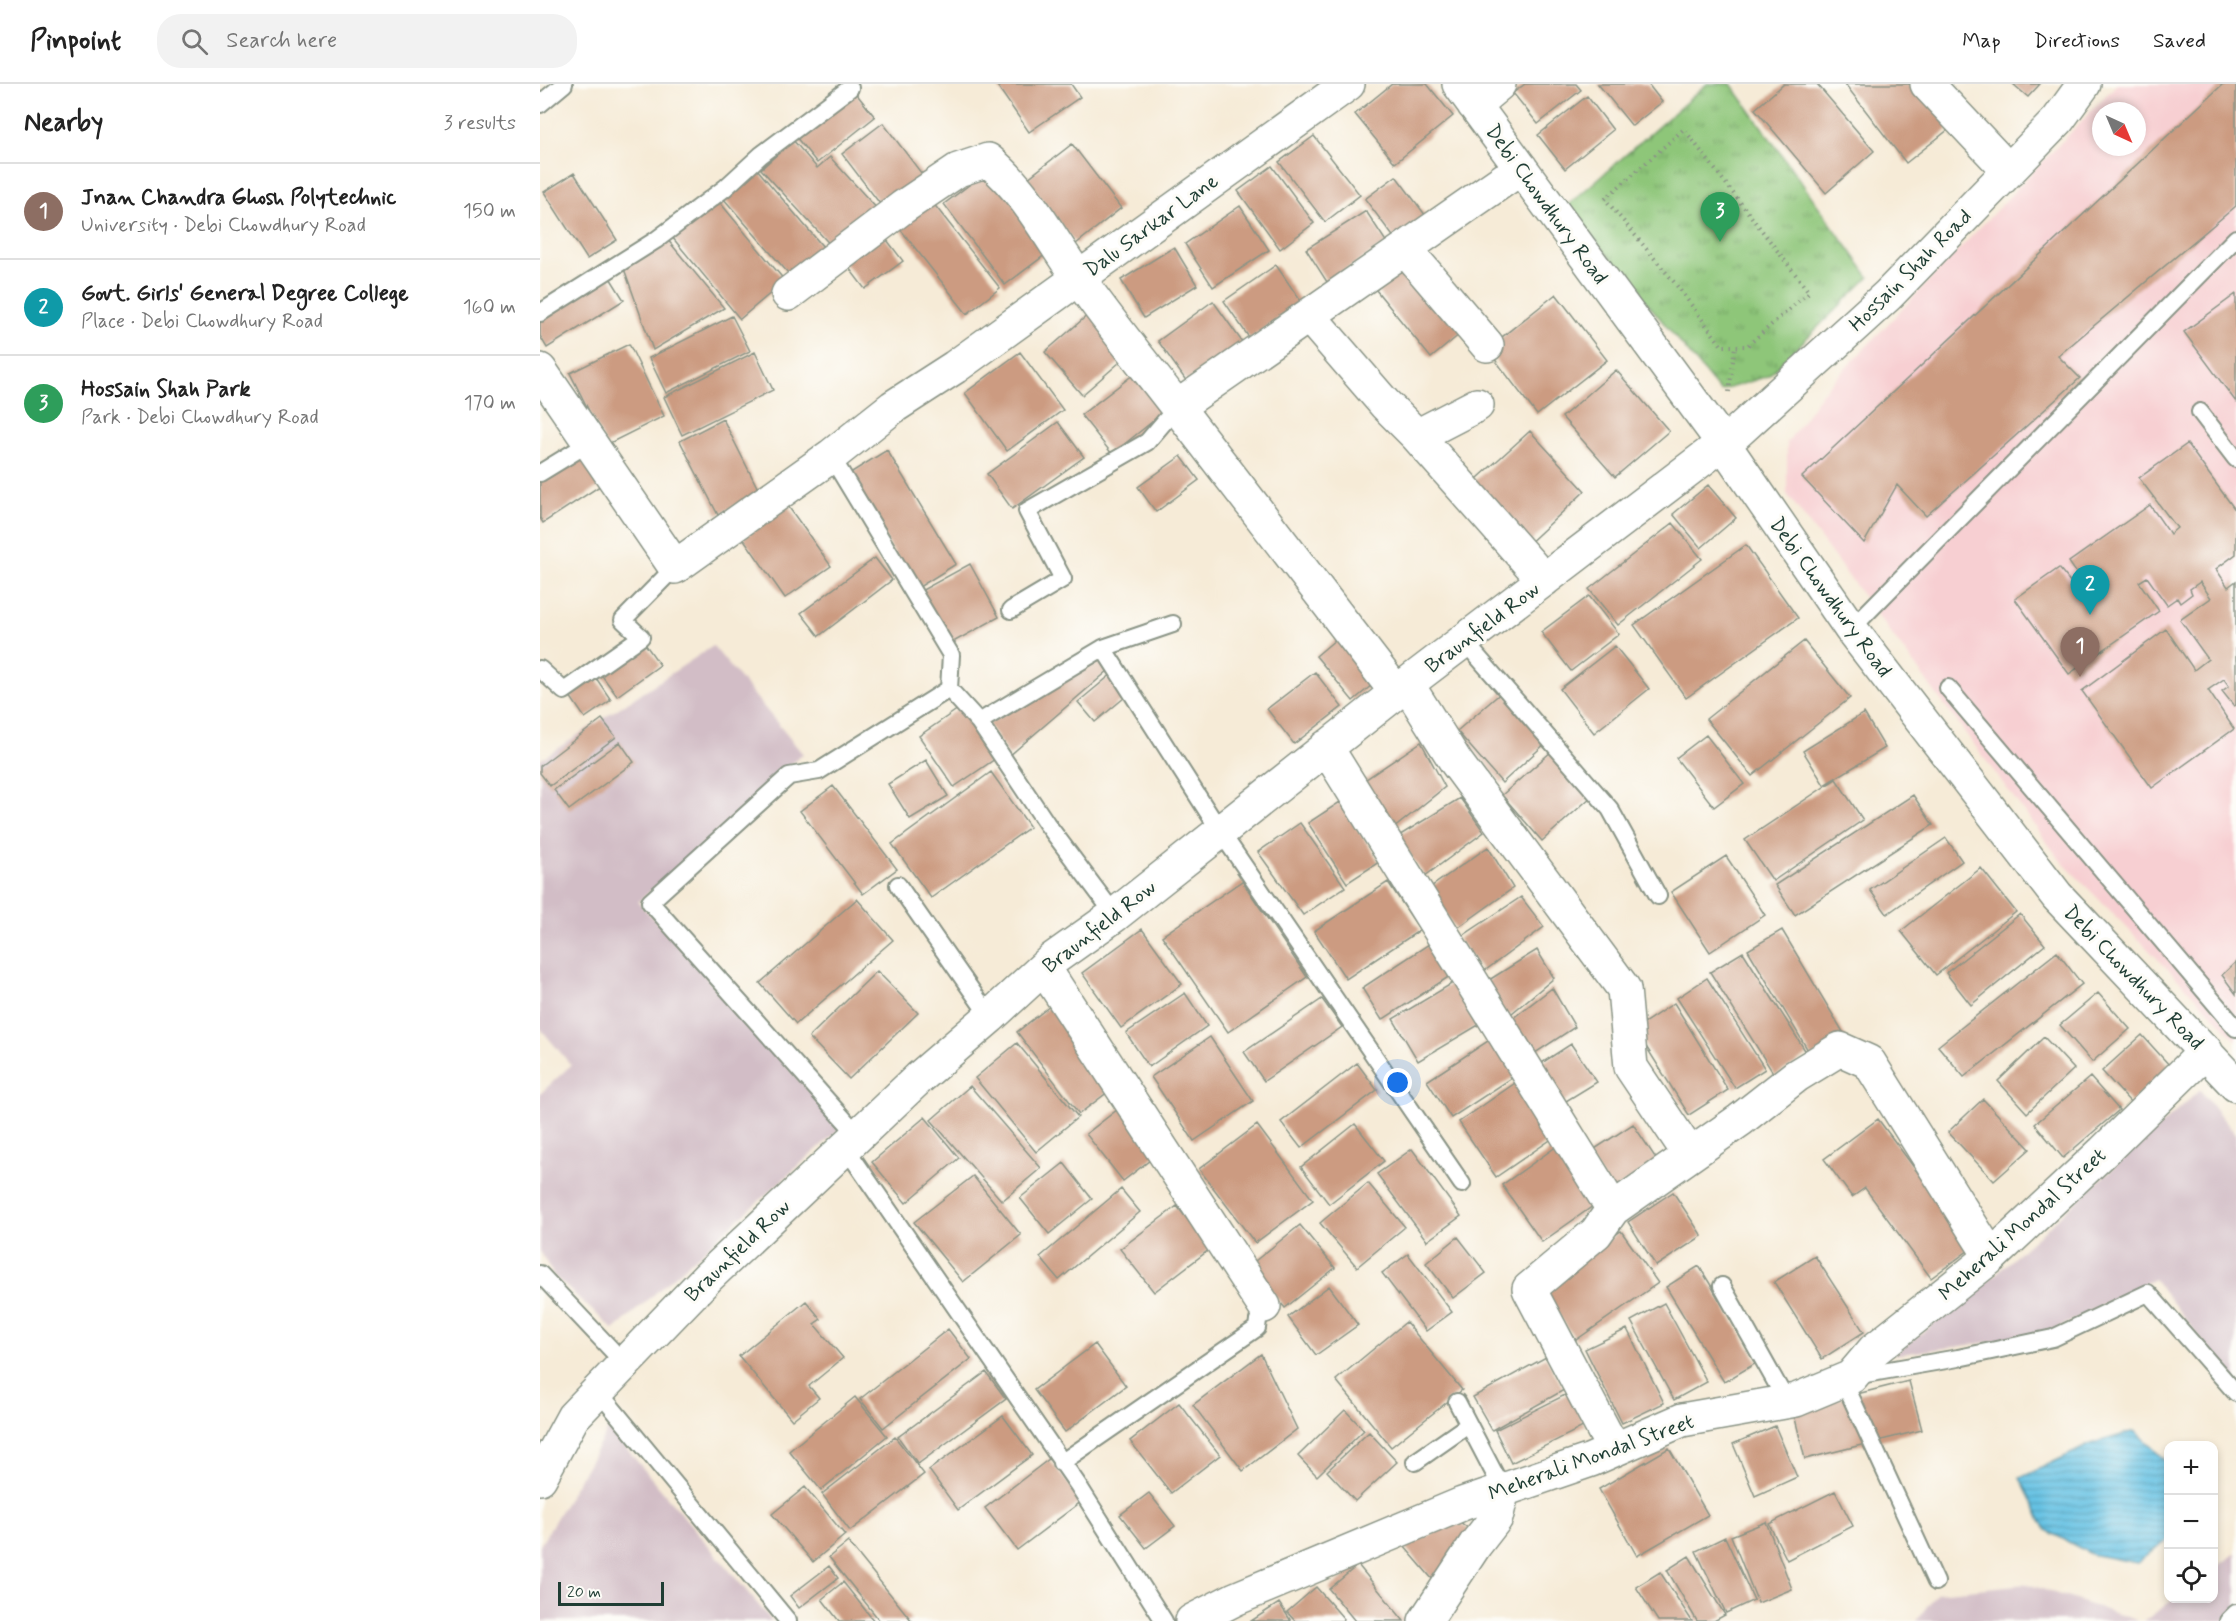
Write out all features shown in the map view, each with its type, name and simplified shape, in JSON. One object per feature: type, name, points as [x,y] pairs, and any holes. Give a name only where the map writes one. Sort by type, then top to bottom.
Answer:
[{"type":"street","name":"Dalu Sarkar Lane","points":[[675,567],[831,456],[894,407],[955,367],[1348,84]]},
{"type":"street","points":[[1466,94],[1499,84]]},
{"type":"street","points":[[1927,84],[2009,171]]},
{"type":"street","name":"Hossain Shah Road","points":[[1723,443],[1888,295],[2058,120],[2084,84]]},
{"type":"street","name":"Debi Chowdhury Road","points":[[1466,94],[1723,443],[1851,629],[2057,896],[2236,1085]]},
{"type":"street","points":[[788,294],[903,207],[958,170],[988,160],[1007,176],[1042,223],[1078,278],[1177,407],[1402,689],[1624,989],[1631,1067],[1690,1155]]},
{"type":"street","points":[[1177,407],[1521,168]]},
{"type":"street","points":[[1405,249],[1487,345]]},
{"type":"street","points":[[1309,316],[1544,580]]},
{"type":"street","points":[[540,370],[675,567]]},
{"type":"street","points":[[1417,436],[1477,405]]},
{"type":"street","name":"Braunfield Row","points":[[540,1478],[573,1417],[708,1277],[919,1078],[1044,968],[1115,915],[1326,747],[1723,443]]},
{"type":"street","points":[[1326,747],[1612,1209]]},
{"type":"street","points":[[1044,968],[1261,1313]]},
{"type":"street","points":[[1614,1450],[1528,1289],[1596,1233],[1612,1209],[1740,1120],[1796,1076],[1840,1049],[1869,1062],[1991,1257]]},
{"type":"street","name":"Meherali Mondal Street","points":[[1192,1621],[1235,1599],[1462,1504],[1614,1450],[1682,1420],[1796,1400],[1847,1378],[1874,1350],[1991,1257],[2206,1051]]},
{"type":"street","points":[[1429,1620],[1474,1545],[1496,1518],[1503,1490]]},
{"type":"lane","points":[[540,104],[564,84]]},
{"type":"lane","points":[[540,313],[656,240],[725,188],[761,155],[850,88]]},
{"type":"lane","points":[[1851,629],[2236,238]]},
{"type":"lane","points":[[1011,610],[1063,579],[1027,511],[1147,442],[1177,407]]},
{"type":"lane","points":[[2200,412],[2236,459]]},
{"type":"lane","points":[[540,473],[590,443]]},
{"type":"lane","points":[[831,456],[951,655],[949,689],[979,722],[1047,824],[1115,915]]},
{"type":"lane","points":[[540,669],[564,691],[641,637],[623,620],[675,567]]},
{"type":"lane","points":[[979,722],[1103,648],[1173,624]]},
{"type":"lane","points":[[1464,641],[1610,809],[1658,896]]},
{"type":"lane","points":[[1103,648],[1220,831],[1462,1184]]},
{"type":"lane","points":[[1948,688],[2236,1028]]},
{"type":"lane","points":[[949,689],[819,771],[789,776],[650,902],[851,1141],[1061,1463],[1078,1485],[1164,1621]]},
{"type":"lane","points":[[898,885],[990,1017]]},
{"type":"lane","points":[[540,1274],[625,1364]]},
{"type":"lane","points":[[1722,1286],[1787,1402]]},
{"type":"lane","points":[[1936,1582],[1847,1378],[2053,1338],[2148,1293],[2236,1393]]},
{"type":"lane","points":[[1061,1463],[1257,1328],[1261,1313]]},
{"type":"lane","points":[[598,1391],[788,1621]]},
{"type":"lane","points":[[1457,1402],[1503,1490]]},
{"type":"lane","points":[[1415,1462],[1468,1425]]},
{"type":"lane","points":[[2228,1621],[2236,1613]]},
{"type":"path","points":[[1684,129],[1809,292],[1747,346],[1735,346],[1722,346],[1674,282],[1605,199],[1684,129]]},
{"type":"path","points":[[1723,443],[1735,346]]},
{"type":"shaded area","points":[[2117,84],[2236,84],[2236,1041],[2061,861],[1787,494],[1787,443],[1821,394],[2092,110],[2092,156],[2146,156],[2146,102],[2100,102]]},
{"type":"shaded area","points":[[713,646],[803,754],[638,902],[842,1127],[614,1330],[554,1276],[540,1251],[540,1094],[571,1065],[540,1028],[540,760]]},
{"type":"shaded area","points":[[2200,1090],[2236,1135],[2236,1383],[2154,1279],[2044,1335],[1893,1355],[1977,1291]]},
{"type":"shaded area","points":[[609,1428],[772,1621],[540,1621],[540,1546]]},
{"type":"shaded area","points":[[2236,1553],[2236,1621],[2144,1621],[2169,1603],[2218,1603],[2218,1566]]},
{"type":"shaded area","points":[[2027,1584],[2139,1621],[1916,1621],[1937,1593]]},
{"type":"green space","points":[[1707,84],[1731,84],[1869,277],[1768,376],[1720,391],[1567,206]]},
{"type":"water","points":[[2135,1431],[2164,1459],[2164,1542],[2137,1563],[2091,1554],[2046,1530],[2020,1478],[2091,1444]]},
{"type":"building","points":[[996,84],[1071,84],[1080,97],[1029,132]]},
{"type":"building","points":[[1392,84],[1427,84],[1453,116],[1395,163],[1355,114]]},
{"type":"building","points":[[1525,84],[1576,84],[1581,90],[1538,124],[1513,93]]},
{"type":"building","points":[[1598,84],[1648,84],[1662,102],[1632,126]]},
{"type":"building","points":[[1784,84],[1817,84],[1874,151],[1826,193],[1755,109]]},
{"type":"building","points":[[1845,84],[1922,84],[1954,125],[1906,163]]},
{"type":"building","points":[[2013,84],[2040,84],[2028,97]]},
{"type":"building","points":[[2223,84],[2236,84],[2236,206],[2058,356],[2080,378],[1926,516],[1897,485],[1864,543],[1802,477]]},
{"type":"building","points":[[854,91],[875,117],[817,163],[796,137]]},
{"type":"building","points":[[1587,96],[1613,130],[1565,169],[1538,135]]},
{"type":"building","points":[[883,123],[925,178],[884,209],[842,154]]},
{"type":"building","points":[[1314,136],[1360,195],[1325,222],[1279,162]]},
{"type":"building","points":[[793,140],[817,168],[830,157],[879,211],[835,250],[761,169]]},
{"type":"building","points":[[1072,144],[1121,208],[1076,244],[1027,179]]},
{"type":"building","points":[[1272,166],[1314,223],[1280,249],[1238,191]]},
{"type":"building","points":[[757,169],[829,254],[796,282],[723,198]]},
{"type":"building","points":[[989,170],[1050,251],[1005,285],[944,204]]},
{"type":"building","points":[[574,173],[617,240],[587,259],[544,192]]},
{"type":"building","points":[[1396,176],[1426,216],[1395,239],[1365,199]]},
{"type":"building","points":[[929,198],[1000,288],[967,314],[897,225]]},
{"type":"building","points":[[717,199],[785,281],[740,319],[672,237]]},
{"type":"building","points":[[1240,206],[1269,250],[1213,287],[1185,244]]},
{"type":"building","points":[[1366,211],[1387,243],[1327,282],[1306,249]]},
{"type":"building","points":[[881,232],[903,261],[865,289],[843,260]]},
{"type":"building","points":[[667,239],[724,308],[653,350],[622,263]]},
{"type":"building","points":[[1174,247],[1197,285],[1144,318],[1121,280]]},
{"type":"building","points":[[1411,261],[1466,329],[1431,358],[1376,290]]},
{"type":"building","points":[[1276,265],[1302,303],[1250,339],[1224,301]]},
{"type":"building","points":[[609,276],[624,300],[547,348],[540,336],[540,320]]},
{"type":"building","points":[[1556,294],[1607,360],[1537,415],[1487,349]]},
{"type":"building","points":[[2236,294],[2236,402],[2184,332]]},
{"type":"building","points":[[1213,301],[1243,343],[1187,382],[1158,341]]},
{"type":"building","points":[[1090,313],[1127,356],[1082,395],[1045,352]]},
{"type":"building","points":[[732,316],[750,351],[666,393],[649,358]]},
{"type":"building","points":[[629,344],[664,416],[606,445],[570,373]]},
{"type":"building","points":[[755,352],[773,390],[682,435],[664,397]]},
{"type":"building","points":[[1020,352],[1063,410],[1007,451],[965,393]]},
{"type":"building","points":[[1616,370],[1669,431],[1615,477],[1562,417]]},
{"type":"building","points":[[1138,371],[1168,409],[1112,454],[1081,415]]},
{"type":"building","points":[[723,419],[760,493],[718,515],[680,441]]},
{"type":"building","points":[[1058,422],[1084,457],[1012,509],[987,474]]},
{"type":"building","points":[[1530,431],[1585,491],[1524,548],[1468,487]]},
{"type":"building","points":[[2187,444],[2236,511],[2236,554],[2216,569],[2228,587],[2236,581],[2236,705],[2234,706],[2222,691],[2229,686],[2224,679],[2208,690],[2234,729],[2152,788],[2082,691],[2166,629],[2194,670],[2208,659],[2180,620],[2211,598],[2200,582],[2190,589],[2192,594],[2180,603],[2177,598],[2167,605],[2147,577],[2139,582],[2159,611],[2069,674],[2015,599],[2059,568],[2081,595],[2088,590],[2069,562],[2150,505],[2170,534],[2177,528],[2139,478]]},
{"type":"building","points":[[887,450],[956,564],[916,589],[847,475]]},
{"type":"building","points":[[586,451],[606,482],[543,523],[540,518],[540,480]]},
{"type":"building","points":[[1181,456],[1199,480],[1156,512],[1138,487]]},
{"type":"building","points":[[1708,485],[1736,518],[1701,548],[1673,514]]},
{"type":"building","points":[[788,506],[831,566],[785,598],[743,538]]},
{"type":"building","points":[[1673,523],[1702,559],[1618,625],[1589,589]]},
{"type":"building","points":[[1746,545],[1798,618],[1686,698],[1634,625]]},
{"type":"building","points":[[875,558],[892,580],[819,636],[801,613]]},
{"type":"building","points":[[970,564],[999,617],[946,646],[917,593]]},
{"type":"building","points":[[1589,596],[1619,634],[1571,671],[1541,632]]},
{"type":"building","points":[[1342,634],[1379,679],[1353,701],[1316,656]]},
{"type":"building","points":[[643,641],[660,665],[617,696],[600,673]]},
{"type":"building","points":[[1804,641],[1850,698],[1752,776],[1706,719]]},
{"type":"building","points":[[1615,646],[1649,689],[1594,733],[1560,689]]},
{"type":"building","points":[[1096,655],[1109,670],[1009,756],[988,724]]},
{"type":"building","points":[[1315,672],[1342,707],[1294,744],[1267,709]]},
{"type":"building","points":[[1113,673],[1130,693],[1095,722],[1078,702]]},
{"type":"building","points":[[594,675],[611,700],[585,718],[568,693]]},
{"type":"building","points":[[1503,691],[1547,742],[1502,783],[1457,731]]},
{"type":"building","points":[[961,707],[995,759],[954,787],[919,736]]},
{"type":"building","points":[[1864,713],[1885,748],[1824,785],[1803,751]]},
{"type":"building","points":[[602,719],[616,737],[550,786],[540,773],[540,766]]},
{"type":"building","points":[[1706,735],[1744,784],[1714,807],[1676,758]]},
{"type":"building","points":[[620,742],[634,762],[569,810],[554,790]]},
{"type":"building","points":[[1421,742],[1445,787],[1388,833],[1356,786]]},
{"type":"building","points":[[1552,751],[1592,796],[1542,841],[1502,795]]},
{"type":"building","points":[[926,760],[948,796],[910,819],[888,784]]},
{"type":"building","points":[[991,772],[1030,827],[931,898],[892,844]]},
{"type":"building","points":[[1836,779],[1863,820],[1773,881],[1745,840]]},
{"type":"building","points":[[833,786],[897,869],[863,894],[800,811]]},
{"type":"building","points":[[1913,795],[1933,825],[1795,915],[1775,885]]},
{"type":"building","points":[[1460,798],[1484,832],[1425,876],[1397,837]]},
{"type":"building","points":[[1340,802],[1379,862],[1347,883],[1308,823]]},
{"type":"building","points":[[1300,823],[1345,887],[1303,915],[1258,852]]},
{"type":"building","points":[[1946,838],[1962,861],[1887,914],[1870,890]]},
{"type":"building","points":[[1488,847],[1513,888],[1456,929],[1428,889]]},
{"type":"building","points":[[1726,856],[1765,915],[1710,952],[1671,892]]},
{"type":"building","points":[[1981,868],[2016,912],[1936,975],[1901,931]]},
{"type":"building","points":[[1242,881],[1307,977],[1228,1032],[1162,936]]},
{"type":"building","points":[[1388,882],[1420,930],[1346,979],[1314,931]]},
{"type":"building","points":[[1521,897],[1544,927],[1483,972],[1458,939]]},
{"type":"building","points":[[857,899],[893,940],[796,1024],[760,983]]},
{"type":"building","points":[[2020,914],[2045,945],[1971,1005],[1946,973]]},
{"type":"building","points":[[1142,929],[1182,984],[1121,1028],[1082,973]]},
{"type":"building","points":[[1782,930],[1846,1037],[1812,1057],[1748,950]]},
{"type":"building","points":[[1429,944],[1450,976],[1382,1020],[1362,988]]},
{"type":"building","points":[[1537,950],[1554,978],[1506,1018],[1481,985]]},
{"type":"building","points":[[1743,952],[1808,1055],[1775,1076],[1710,972]]},
{"type":"building","points":[[2057,952],[2082,984],[1964,1077],[1938,1046]]},
{"type":"building","points":[[2236,962],[2236,994],[2222,975]]},
{"type":"building","points":[[877,971],[918,1013],[849,1079],[809,1037]]},
{"type":"building","points":[[1461,978],[1487,1020],[1418,1061],[1393,1019]]},
{"type":"building","points":[[1707,978],[1765,1069],[1735,1088],[1677,998]]},
{"type":"building","points":[[1552,988],[1575,1027],[1526,1059],[1504,1025]]},
{"type":"building","points":[[1185,993],[1207,1026],[1149,1067],[1126,1033]]},
{"type":"building","points":[[2098,993],[2130,1029],[2092,1062],[2060,1025]]},
{"type":"building","points":[[1322,999],[1342,1027],[1264,1081],[1244,1052]]},
{"type":"building","points":[[1674,1003],[1728,1090],[1689,1115],[1635,1029]]},
{"type":"building","points":[[1050,1006],[1113,1088],[1079,1114],[1017,1032]]},
{"type":"building","points":[[2142,1035],[2170,1066],[2131,1103],[2102,1071]]},
{"type":"building","points":[[1210,1037],[1253,1101],[1194,1141],[1151,1077]]},
{"type":"building","points":[[1494,1037],[1518,1074],[1451,1118],[1427,1081]]},
{"type":"building","points":[[2044,1037],[2074,1069],[2027,1113],[1998,1081]]},
{"type":"building","points":[[1017,1043],[1078,1117],[1036,1152],[975,1078]]},
{"type":"building","points":[[1571,1044],[1597,1082],[1558,1106],[1534,1068]]},
{"type":"building","points":[[1357,1063],[1377,1090],[1301,1148],[1281,1122]]},
{"type":"building","points":[[2090,1077],[2119,1110],[2063,1158],[2035,1124]]},
{"type":"building","points":[[1521,1079],[1559,1134],[1496,1177],[1459,1122]]},
{"type":"building","points":[[970,1086],[1041,1168],[1002,1201],[931,1120]]},
{"type":"building","points":[[1983,1099],[2030,1149],[1994,1181],[1948,1132]]},
{"type":"building","points":[[1122,1106],[1159,1153],[1123,1181],[1086,1134]]},
{"type":"building","points":[[925,1117],[959,1158],[906,1203],[872,1162]]},
{"type":"building","points":[[1878,1119],[1973,1247],[1931,1278],[1865,1188],[1852,1197],[1824,1159]]},
{"type":"building","points":[[1355,1124],[1384,1161],[1329,1204],[1301,1167]]},
{"type":"building","points":[[1633,1124],[1657,1160],[1612,1192],[1587,1154]]},
{"type":"building","points":[[1257,1125],[1313,1200],[1255,1243],[1199,1169]]},
{"type":"building","points":[[1560,1144],[1600,1201],[1542,1242],[1502,1185]]},
{"type":"building","points":[[1412,1149],[1461,1216],[1427,1241],[1377,1174]]},
{"type":"building","points":[[1064,1163],[1092,1199],[1049,1234],[1020,1198]]},
{"type":"building","points":[[973,1176],[1021,1235],[963,1282],[914,1222]]},
{"type":"building","points":[[1368,1183],[1405,1227],[1357,1267],[1320,1223]]},
{"type":"building","points":[[1121,1189],[1140,1212],[1059,1280],[1040,1257]]},
{"type":"building","points":[[1673,1192],[1702,1236],[1656,1266],[1628,1222]]},
{"type":"building","points":[[1177,1206],[1210,1249],[1154,1292],[1120,1249]]},
{"type":"building","points":[[1300,1225],[1335,1268],[1285,1308],[1250,1265]]},
{"type":"building","points":[[1621,1231],[1658,1283],[1576,1340],[1539,1287]]},
{"type":"building","points":[[1458,1237],[1486,1273],[1453,1298],[1426,1263]]},
{"type":"building","points":[[1408,1254],[1452,1312],[1426,1331],[1382,1273]]},
{"type":"building","points":[[1815,1256],[1864,1332],[1822,1359],[1774,1282]]},
{"type":"building","points":[[1699,1266],[1758,1362],[1724,1382],[1666,1287]]},
{"type":"building","points":[[1329,1286],[1358,1325],[1316,1355],[1288,1317]]},
{"type":"building","points":[[806,1301],[821,1319],[814,1324],[843,1358],[809,1386],[819,1398],[792,1420],[739,1356]]},
{"type":"building","points":[[1664,1303],[1707,1382],[1674,1400],[1631,1321]]},
{"type":"building","points":[[1406,1322],[1462,1390],[1391,1447],[1336,1380]]},
{"type":"building","points":[[948,1329],[971,1359],[883,1428],[860,1399]]},
{"type":"building","points":[[1627,1329],[1664,1403],[1622,1423],[1585,1349]]},
{"type":"building","points":[[1095,1344],[1126,1386],[1065,1432],[1034,1390]]},
{"type":"building","points":[[1261,1354],[1297,1429],[1243,1471],[1193,1405]]},
{"type":"building","points":[[1546,1357],[1564,1390],[1492,1430],[1473,1397]]},
{"type":"building","points":[[986,1372],[1006,1399],[918,1464],[898,1437]]},
{"type":"building","points":[[1909,1381],[1922,1430],[1805,1459],[1793,1410]]},
{"type":"building","points":[[1569,1393],[1585,1426],[1511,1463],[1495,1430]]},
{"type":"building","points":[[855,1397],[887,1436],[821,1490],[789,1451]]},
{"type":"building","points":[[1179,1403],[1220,1455],[1171,1493],[1130,1441]]},
{"type":"building","points":[[1345,1410],[1364,1430],[1317,1476],[1298,1456]]},
{"type":"building","points":[[1003,1416],[1032,1455],[958,1510],[929,1470]]},
{"type":"building","points":[[1775,1426],[1797,1477],[1755,1496],[1733,1444]]},
{"type":"building","points":[[1369,1432],[1397,1462],[1355,1501],[1327,1471]]},
{"type":"building","points":[[895,1437],[924,1474],[850,1531],[822,1494]]},
{"type":"building","points":[[1669,1448],[1708,1515],[1637,1556],[1599,1489]]},
{"type":"building","points":[[1049,1459],[1082,1501],[1017,1550],[985,1508]]},
{"type":"building","points":[[805,1487],[845,1535],[813,1562],[772,1514]]},
{"type":"building","points":[[1835,1491],[1853,1526],[1787,1560],[1769,1524]]},
{"type":"building","points":[[1149,1493],[1175,1526],[1146,1548],[1120,1515]]},
{"type":"building","points":[[1459,1521],[1474,1533],[1434,1581],[1404,1546]]},
{"type":"building","points":[[1766,1522],[1792,1589],[1758,1603],[1731,1536]]},
{"type":"building","points":[[1725,1537],[1754,1600],[1726,1613],[1696,1551]]},
{"type":"building","points":[[848,1542],[912,1621],[880,1621],[829,1557]]},
{"type":"building","points":[[1689,1556],[1725,1615],[1714,1621],[1697,1621],[1667,1570]]},
{"type":"building","points":[[1358,1565],[1404,1621],[1355,1621],[1329,1589]]},
{"type":"building","points":[[829,1566],[838,1578],[799,1608],[790,1596]]},
{"type":"building","points":[[1660,1572],[1692,1621],[1658,1621],[1636,1587]]},
{"type":"building","points":[[843,1582],[874,1621],[839,1621],[822,1599]]},
{"type":"building","points":[[1316,1587],[1344,1619],[1342,1621],[1295,1621],[1287,1612]]},
{"type":"building","points":[[1279,1603],[1291,1621],[1251,1621]]},
{"type":"place","name":"Hossain Shah Park","points":[[1720,242]]},
{"type":"place","name":"Govt. Girls' General Degree College","points":[[2090,615]]},
{"type":"place","name":"Jnan Chandra Ghosh Polytechnic","points":[[2080,677]]}]
